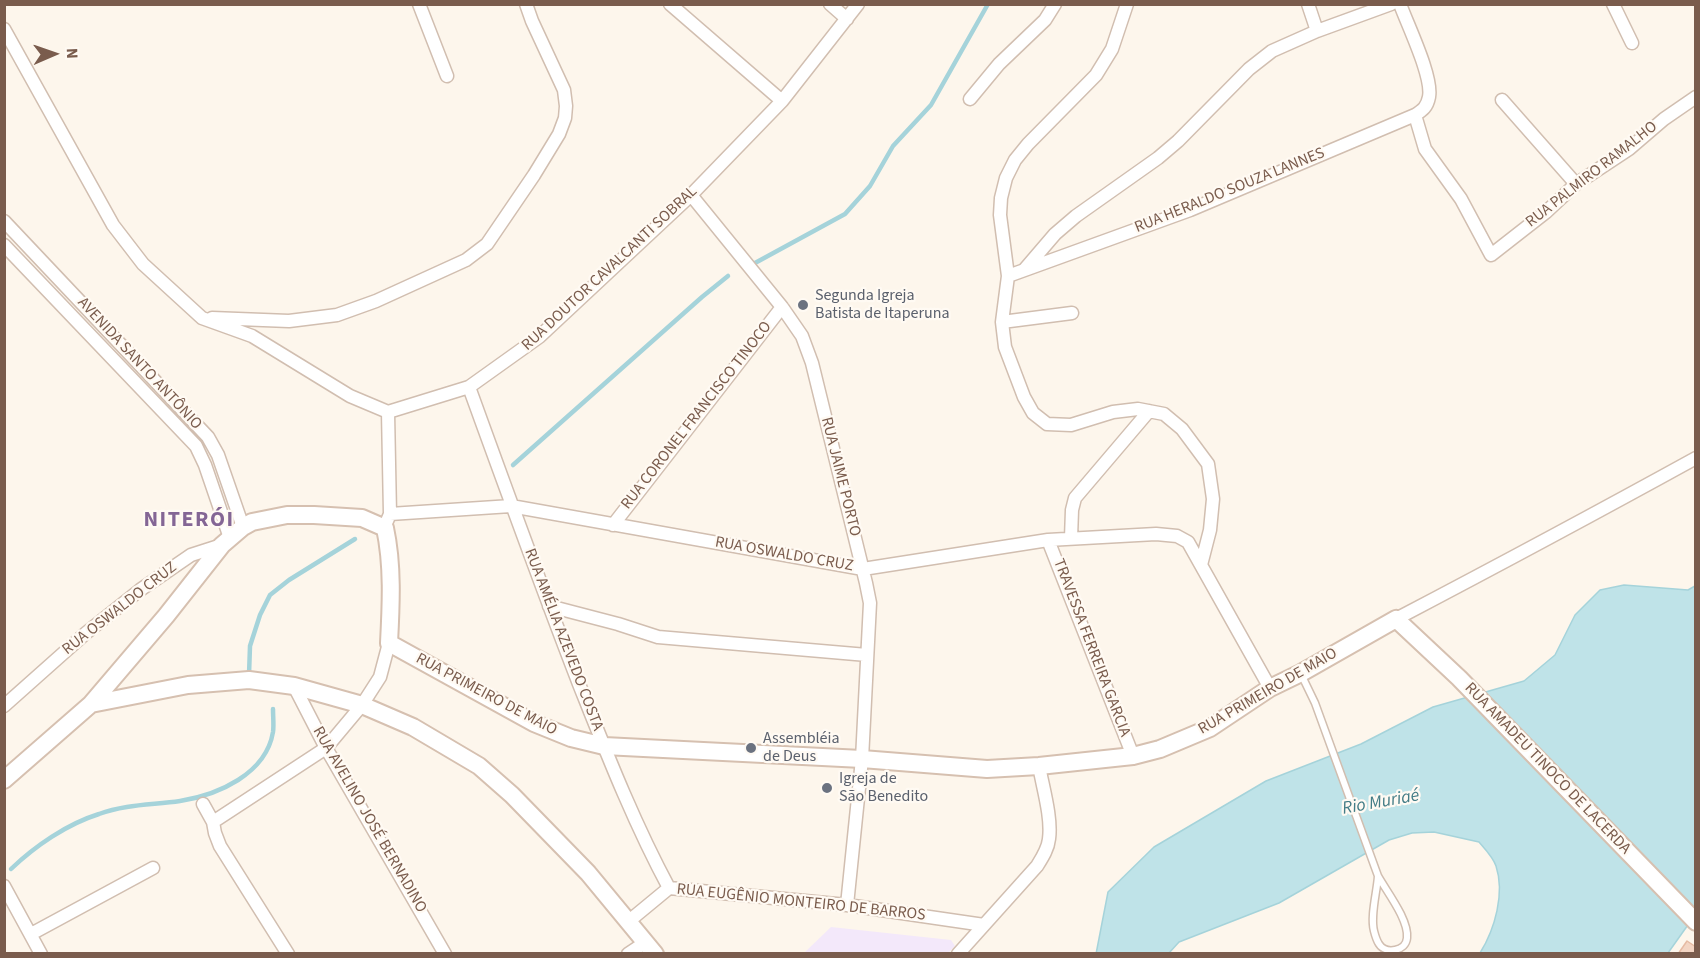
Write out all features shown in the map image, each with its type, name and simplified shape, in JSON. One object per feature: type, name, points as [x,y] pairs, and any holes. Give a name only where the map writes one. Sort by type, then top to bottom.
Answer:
[{"type":"main road","name":"RUA OSWALDO CRUZ","points":[[232,536],[267,518],[287,515],[387,521]]},
{"type":"main road","points":[[387,521],[390,573],[389,643]]},
{"type":"main road","points":[[4,780],[91,704],[232,536]]},
{"type":"main road","name":"RUA PRIMEIRO DE MAIO","points":[[389,643],[534,723],[571,738],[603,746],[862,759],[987,769],[1133,756],[1160,749],[1210,728],[1270,688],[1396,619]]},
{"type":"main road","name":"RUA AMADEU TINOCO DE LACERDA","points":[[1396,619],[1459,678],[1695,922]]},
{"type":"main road","points":[[91,704],[188,685],[249,680],[294,686],[362,705],[412,727],[479,766],[542,823],[588,873],[651,948]]},
{"type":"street","points":[[418,4],[447,76]]},
{"type":"street","points":[[202,318],[289,321],[337,315],[376,301],[466,260],[487,244],[559,134],[567,106],[564,90],[526,4]]},
{"type":"street","points":[[670,4],[782,101]]},
{"type":"street","points":[[830,4],[847,19]]},
{"type":"street","name":"RUA DOUTOR CAVALCANTI SOBRAL","points":[[388,412],[469,387],[539,337],[691,195],[782,101],[858,4]]},
{"type":"street","points":[[970,99],[999,64],[1045,20],[1055,4]]},
{"type":"street","points":[[1127,4],[1112,49],[1096,75],[1028,144],[1015,160],[1006,178],[1000,215],[1008,276],[1002,322],[1005,347],[1018,385],[1033,413],[1047,424],[1071,425],[1113,412],[1138,409],[1164,414],[1182,429],[1208,464],[1213,499],[1210,530],[1201,565]]},
{"type":"street","points":[[1308,4],[1317,30]]},
{"type":"street","points":[[1024,270],[1055,234],[1172,146],[1249,69],[1272,51],[1317,30],[1391,4]]},
{"type":"street","points":[[1400,4],[1429,82],[1429,97],[1425,108],[1415,115]]},
{"type":"street","points":[[1613,4],[1632,43]]},
{"type":"street","points":[[4,29],[113,225],[142,264],[202,318],[252,336],[350,396],[388,412],[387,521]]},
{"type":"street","name":"RUA PALMIRO RAMALHO","points":[[1415,115],[1425,149],[1461,199],[1491,255],[1546,212],[1576,184],[1629,149],[1677,108],[1695,97]]},
{"type":"street","points":[[1502,100],[1576,184]]},
{"type":"street","name":"RUA HERALDO SOUZA LANNES","points":[[1008,276],[1190,210],[1415,115]]},
{"type":"street","name":"RUA JAIME PORTO","points":[[691,195],[782,307],[802,336],[812,363],[863,569],[870,603],[862,759],[847,905]]},
{"type":"street","name":"AVENIDA SANTO ANTÔNIO","points":[[4,221],[181,407],[213,444],[232,536]]},
{"type":"street","points":[[7,247],[20,238]]},
{"type":"street","name":"AVENIDA SANTO ANTÔNIO","points":[[7,247],[196,446],[232,536]]},
{"type":"street","name":"RUA CORONEL FRANCISCO TINOCO","points":[[613,525],[782,307]]},
{"type":"street","points":[[75,319],[86,308]]},
{"type":"street","points":[[1002,322],[1072,313]]},
{"type":"street","name":"RUA AMÉLIA AZEVEDO COSTA","points":[[469,387],[603,746],[648,848],[669,888]]},
{"type":"street","points":[[1071,538],[1075,498],[1149,411]]},
{"type":"street","name":"RUA PRIMEIRO DE MAIO","points":[[1396,619],[1612,505],[1695,458]]},
{"type":"street","name":"RUA OSWALDO CRUZ","points":[[387,521],[512,506],[863,569],[1048,540],[1138,534],[1176,536],[1188,542],[1270,688]]},
{"type":"street","name":"RUA OSWALDO CRUZ","points":[[6,700],[140,590],[191,555],[232,536]]},
{"type":"street","name":"TRAVESSA FERREIRA GARCIA","points":[[1048,540],[1133,756]]},
{"type":"street","points":[[549,606],[618,624],[658,638],[867,655]]},
{"type":"street","points":[[213,822],[326,748],[362,705],[380,677],[389,643]]},
{"type":"street","name":"RUA AVELINO JOSÉ BERNADINO","points":[[294,686],[326,748],[445,954]]},
{"type":"street","points":[[958,954],[1037,866],[1049,841],[1049,827],[1039,766]]},
{"type":"street","points":[[203,804],[213,822],[220,846],[288,954]]},
{"type":"street","points":[[31,933],[153,868]]},
{"type":"street","points":[[4,886],[41,954]]},
{"type":"street","name":"RUA EUGÊNIO MONTEIRO DE BARROS","points":[[629,921],[669,888],[847,905],[984,924]]},
{"type":"street","points":[[628,954],[651,948]]},
{"type":"lane","points":[[1301,673],[1315,703],[1378,876],[1404,923],[1407,941],[1404,946],[1394,951],[1387,952],[1378,944],[1374,930],[1373,916],[1378,876]]},
{"type":"shaded area","points":[[831,927],[951,940],[955,946],[948,953],[804,953]]},
{"type":"water","name":"Rio Muriaé","points":[[1624,585],[1688,590],[1695,586],[1695,915],[1668,953],[1480,953],[1497,911],[1499,877],[1496,866],[1479,842],[1434,832],[1412,833],[1389,840],[1279,903],[1179,942],[1169,953],[1096,954],[1108,892],[1154,847],[1266,781],[1361,744],[1433,707],[1524,681],[1555,655],[1575,615],[1600,590]]},
{"type":"building","points":[[1687,941],[1696,947],[1696,954],[1678,954]]},
{"type":"waterway","points":[[755,263],[845,214],[870,186],[893,146],[931,105],[988,4]]},
{"type":"waterway","points":[[513,465],[728,276]]},
{"type":"waterway","points":[[249,675],[250,646],[260,615],[270,595],[289,580],[355,539]]},
{"type":"waterway","points":[[11,869],[52,837],[87,818],[119,808],[195,798],[210,794],[238,780],[251,771],[269,747],[273,732],[273,709]]},
{"type":"place","name":"Segunda Igreja Batista de Itaperuna","points":[[803,305]]},
{"type":"place","name":"Assembléia de Deus","points":[[751,748]]},
{"type":"place","name":"Igreja de São Benedito","points":[[827,788]]},
{"type":"district","name":"NITERÓI","points":[[189,521]]}]
